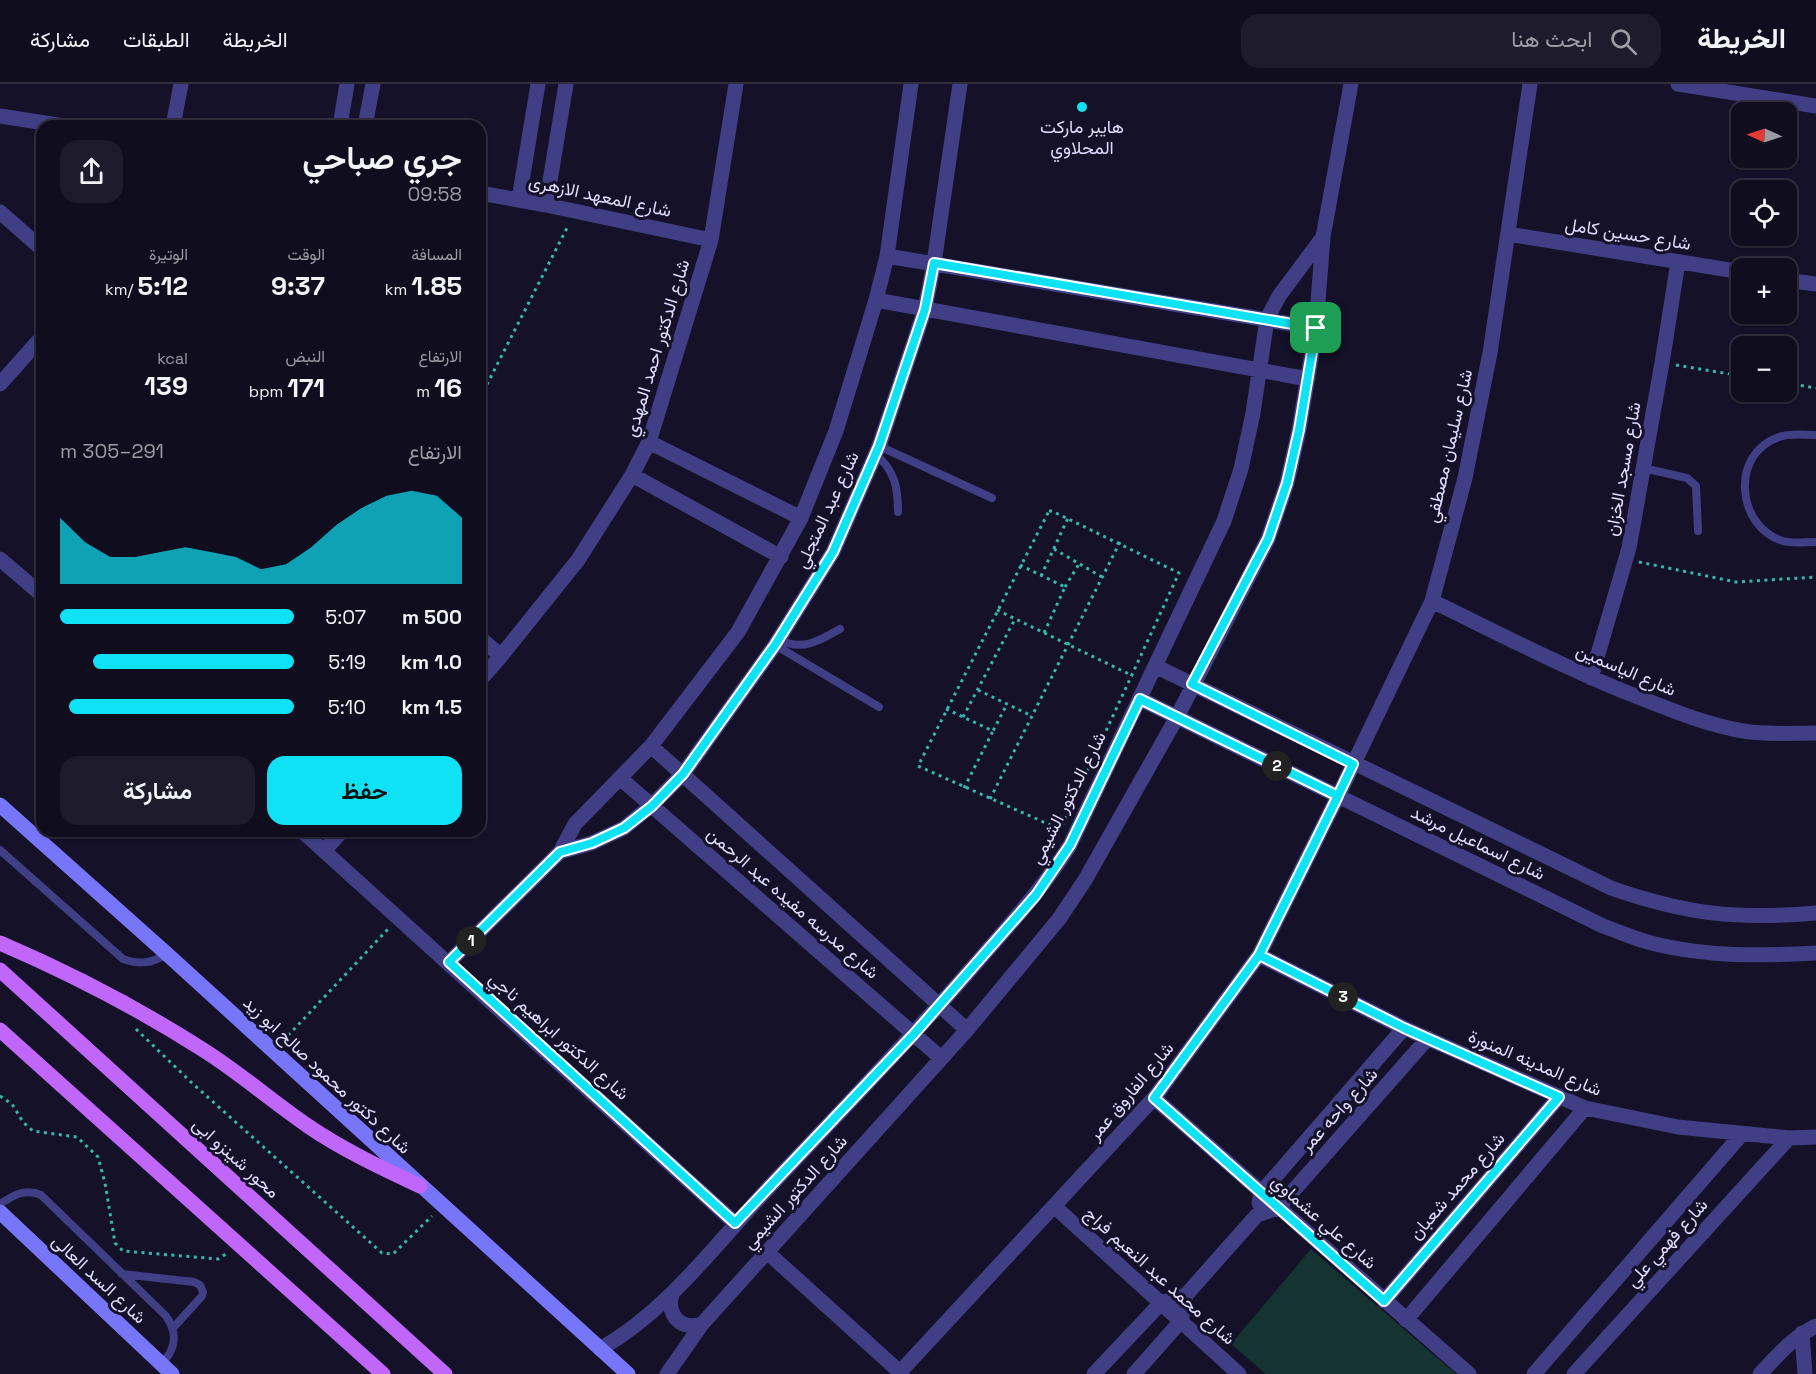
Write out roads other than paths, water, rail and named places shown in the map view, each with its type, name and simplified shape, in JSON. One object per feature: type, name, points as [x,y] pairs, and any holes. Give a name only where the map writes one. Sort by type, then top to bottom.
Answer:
[{"type":"main road","points":[[0,943],[134,1010],[207,1052],[333,1142],[420,1186]]},
{"type":"main road","name":"محور شينزو ابى","points":[[0,970],[445,1374]]},
{"type":"main road","points":[[0,1030],[383,1374]]},
{"type":"street","points":[[174,120],[180,84]]},
{"type":"street","points":[[341,120],[347,84]]},
{"type":"street","points":[[366,120],[373,84]]},
{"type":"street","points":[[519,199],[537,84]]},
{"type":"street","points":[[546,205],[566,84]]},
{"type":"street","name":"شارع الدكتور احمد المهدي","points":[[486,673],[578,560],[633,475],[649,442],[711,240],[736,84]]},
{"type":"street","name":"شارع عبد المتجلي","points":[[449,962],[560,852],[575,824],[651,746],[738,632],[781,557],[801,518],[836,431],[876,300],[887,256],[911,84]]},
{"type":"street","name":"شارع عبد المتجلي","points":[[560,852],[592,843],[624,828],[652,806],[683,774],[777,642],[833,552],[877,450],[925,309],[934,263],[960,84]]},
{"type":"street","name":"شارع الدكتور الشيمي","points":[[667,1374],[702,1324],[967,1029],[1045,937],[1073,899],[1177,717],[1268,539],[1287,483],[1308,380],[1316,328],[1323,237],[1351,84]]},
{"type":"street","name":"شارع سليمان مصطفي","points":[[1338,796],[1432,601],[1465,478],[1490,353],[1530,84]]},
{"type":"street","points":[[1678,84],[1816,106]]},
{"type":"street","points":[[0,116],[36,122]]},
{"type":"street","name":"شارع المعهد الازهرى","points":[[486,194],[711,240]]},
{"type":"street","points":[[0,212],[36,244]]},
{"type":"street","name":"شارع حسين كامل","points":[[1508,234],[1731,270]]},
{"type":"street","name":"شارع الدكتور الشيمي","points":[[600,1349],[640,1324],[672,1294],[735,1223],[914,1034],[1036,895],[1059,862],[1070,845],[1224,521],[1241,469],[1267,319],[1279,296],[1323,237]]},
{"type":"street","points":[[887,256],[1316,328]]},
{"type":"street","name":"شارع مسجد الخزان","points":[[1591,678],[1626,559],[1678,262]]},
{"type":"street","points":[[1797,282],[1816,285]]},
{"type":"street","points":[[876,300],[1308,380]]},
{"type":"street","points":[[0,384],[36,344]]},
{"type":"street","points":[[649,442],[801,518]]},
{"type":"street","points":[[633,475],[781,557]]},
{"type":"street","points":[[0,559],[36,588]]},
{"type":"street","name":"شارع الياسمين","points":[[1432,601],[1591,678],[1715,725],[1774,734],[1816,733]]},
{"type":"street","points":[[486,643],[501,656]]},
{"type":"street","name":"شارع اسماعيل مرشد","points":[[1155,666],[1611,888],[1651,902],[1693,912],[1779,917],[1816,913]]},
{"type":"street","name":"شارع اسماعيل مرشد","points":[[1140,699],[1603,926],[1653,944],[1706,954],[1760,956],[1816,953]]},
{"type":"street","name":"شارع مدرسه مفيده عبد الرحمن","points":[[651,746],[967,1029]]},
{"type":"street","name":"شارع مدرسه مفيده عبد الرحمن","points":[[620,778],[941,1058]]},
{"type":"street","name":"شارع الفاروق عمر","points":[[901,1373],[1154,1098],[1259,955],[1338,796]]},
{"type":"street","name":"شارع دكتور محمود صالح ابو زيد","points":[[0,805],[628,1374]]},
{"type":"street","name":"شارع الدكتور ابراهيم ناجي","points":[[309,837],[735,1223]]},
{"type":"street","points":[[324,851],[337,837]]},
{"type":"street","name":"شارع المدينه المنورة","points":[[1259,955],[1404,1028],[1585,1107],[1678,1127],[1741,1135],[1816,1137]]},
{"type":"street","name":"شارع واحه عمر","points":[[1261,1193],[1404,1028]]},
{"type":"street","name":"شارع واحه عمر","points":[[1278,1208],[1428,1038]]},
{"type":"street","name":"شارع محمد شعبان","points":[[1384,1301],[1559,1097]]},
{"type":"street","name":"شارع علي عشماوي","points":[[1154,1098],[1467,1373]]},
{"type":"street","points":[[1406,1320],[1585,1107]]},
{"type":"street","name":"شارع فهمي علي","points":[[1534,1374],[1741,1135]]},
{"type":"street","name":"شارع فهمي علي","points":[[1574,1374],[1789,1138]]},
{"type":"street","points":[[1257,1215],[1261,1193]]},
{"type":"street","name":"شارع محمد عبد النعيم فراج","points":[[1055,1207],[1239,1374]]},
{"type":"street","points":[[1094,1374],[1161,1303],[1186,1295],[1257,1215],[1278,1208]]},
{"type":"street","name":"شارع السد العالى","points":[[0,1212],[167,1369]]},
{"type":"street","points":[[767,1252],[901,1373]]},
{"type":"street","points":[[672,1294],[670,1306],[679,1322],[690,1326],[702,1324]]},
{"type":"street","points":[[1134,1374],[1181,1321],[1186,1295]]},
{"type":"street","points":[[1760,1374],[1787,1346],[1809,1330]]},
{"type":"street","points":[[1805,1374],[1809,1330]]},
{"type":"lane","points":[[1816,435],[1780,436],[1761,446],[1749,462],[1745,483],[1745,497],[1749,511],[1757,523],[1784,542],[1816,542]]},
{"type":"lane","points":[[877,450],[992,498]]},
{"type":"lane","points":[[877,450],[894,476],[897,485],[898,512]]},
{"type":"lane","points":[[1643,468],[1692,481],[1696,486],[1698,531]]},
{"type":"lane","points":[[777,642],[804,646],[813,644],[840,629]]},
{"type":"lane","points":[[777,642],[879,707]]},
{"type":"lane","points":[[0,850],[123,959],[147,963],[167,954]]},
{"type":"lane","points":[[0,1204],[16,1194],[25,1192],[41,1196],[166,1316],[173,1328],[174,1344],[167,1359],[167,1369]]},
{"type":"lane","points":[[121,1274],[194,1282],[200,1285],[202,1296],[173,1328]]},
{"type":"place","name":"هايبر ماركت المحلاوي","points":[[1082,107]]}]
